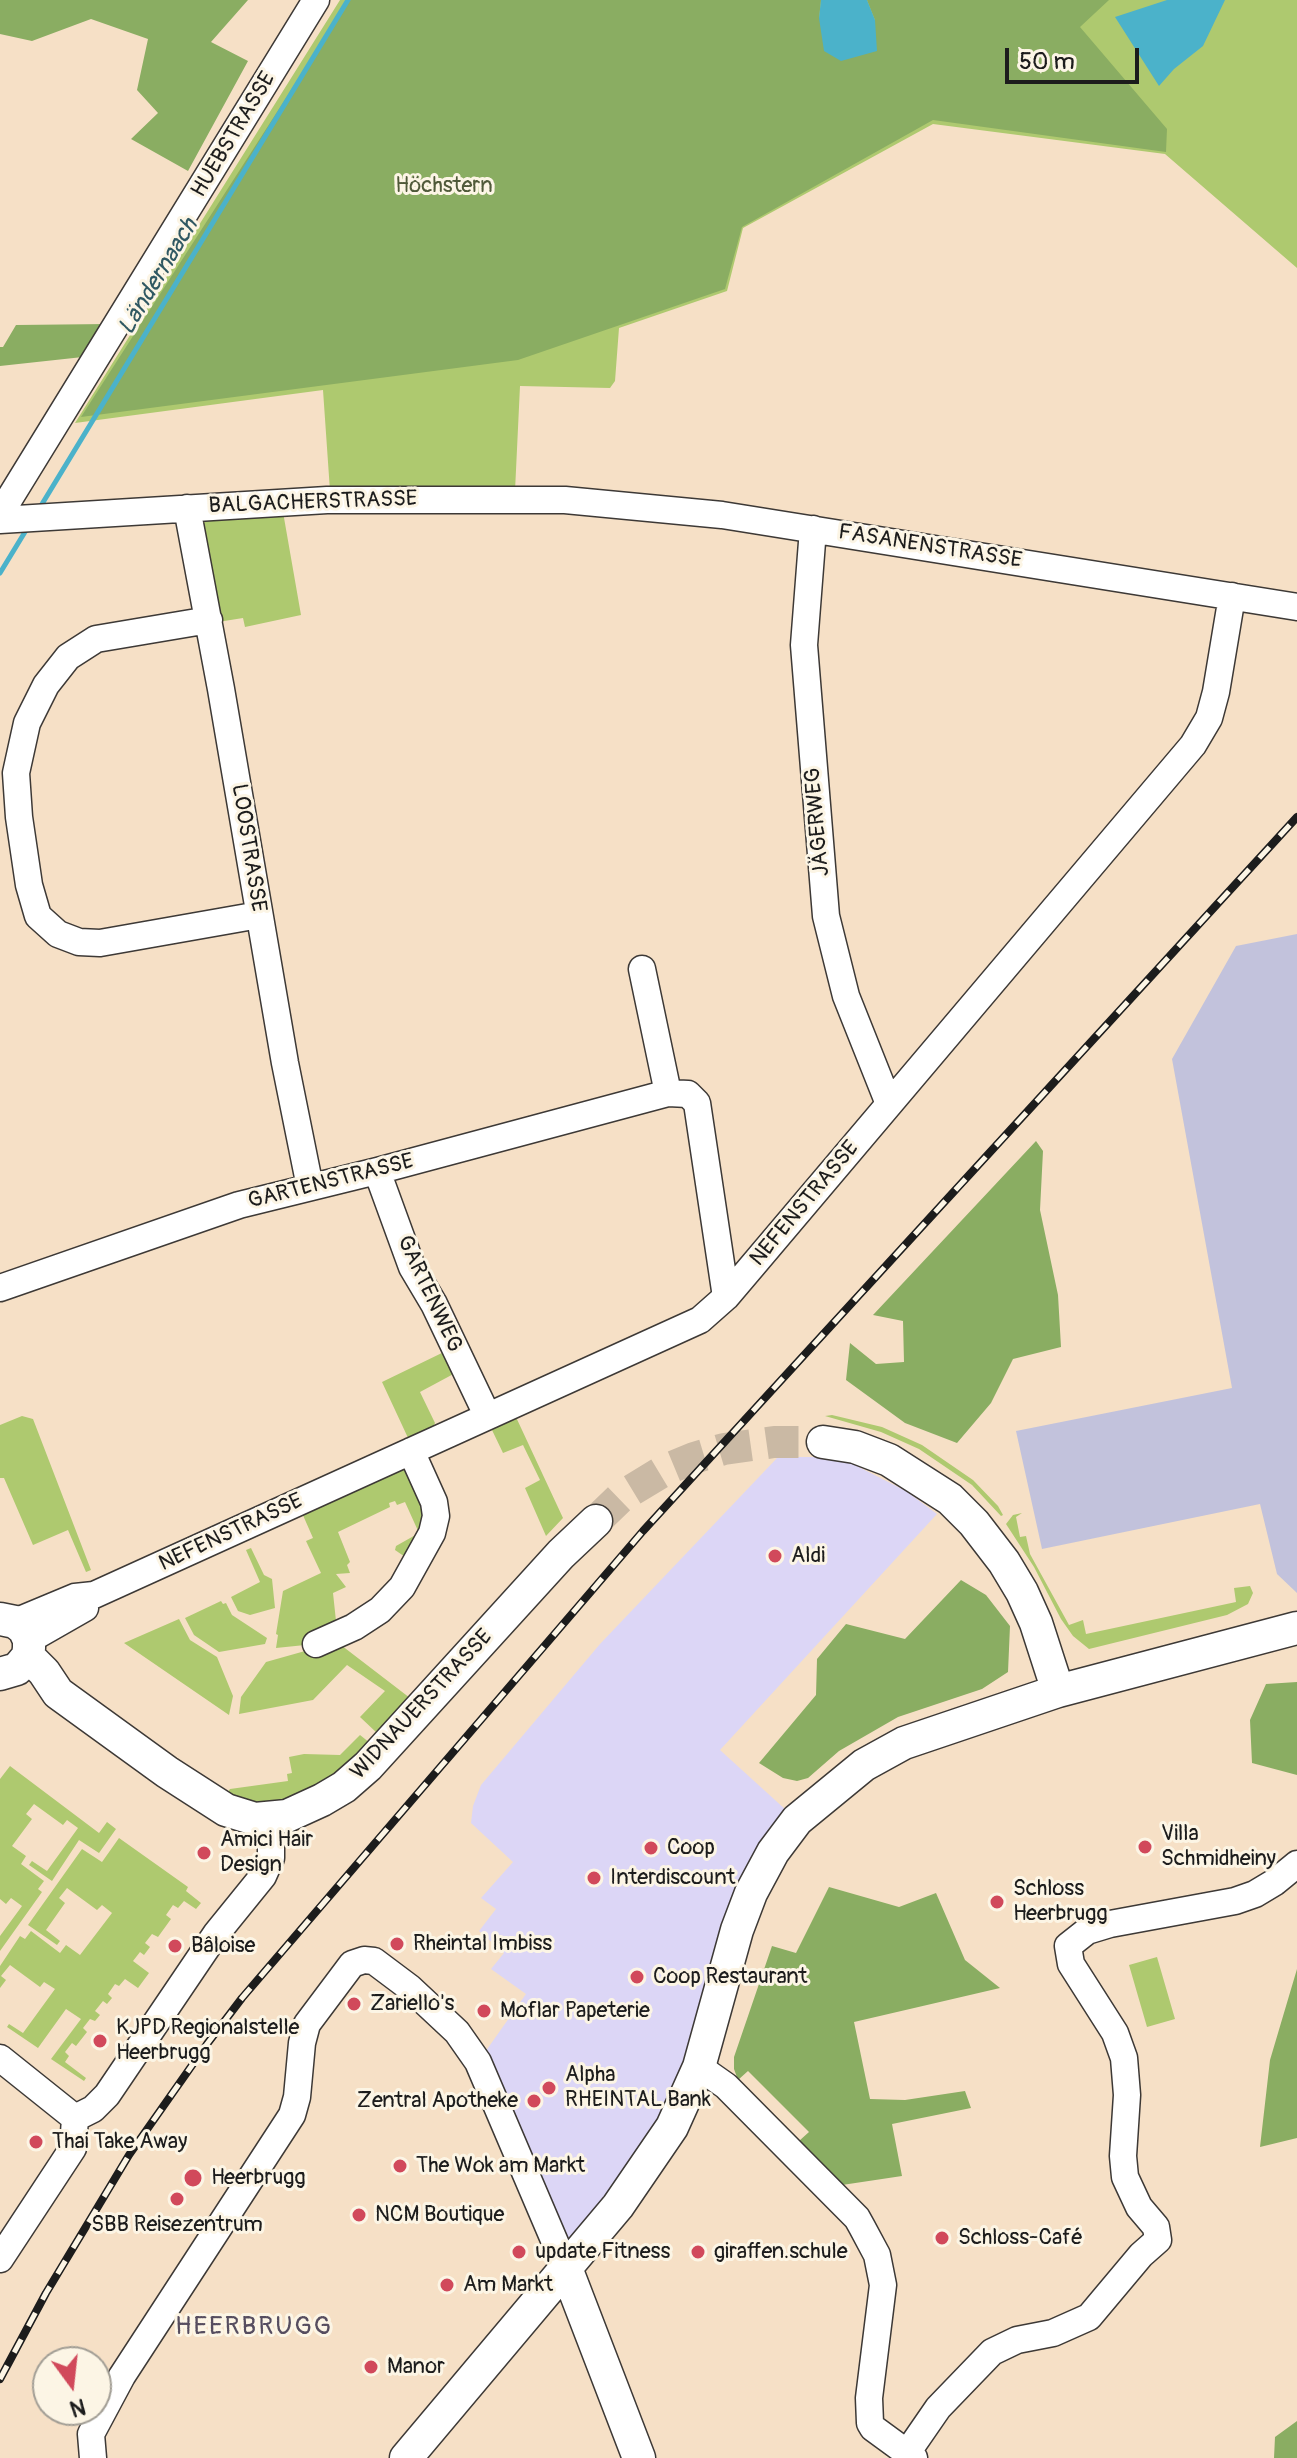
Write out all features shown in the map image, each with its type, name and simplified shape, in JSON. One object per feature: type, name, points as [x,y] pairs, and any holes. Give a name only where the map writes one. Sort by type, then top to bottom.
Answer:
[{"type":"main road","points":[[823,1442],[855,1447],[889,1460],[950,1499],[974,1523],[1022,1592],[1036,1623],[1058,1691]]},
{"type":"main road","name":"WIDNAUERSTRASSE","points":[[13,1647],[44,1672],[58,1693],[167,1772],[226,1810],[255,1819],[271,1819],[299,1812],[344,1787],[368,1766],[561,1554],[596,1521]]},
{"type":"main road","points":[[406,2458],[618,2206],[659,2149],[682,2109],[699,2067],[737,1930],[751,1893],[773,1852],[797,1820],[864,1765],[904,1743],[1058,1691],[1297,1628]]},
{"type":"main road","points":[[566,2268],[639,2458]]},
{"type":"street","name":"HUEBSTRASSE","points":[[4,518],[316,0]]},
{"type":"street","name":"BALGACHERSTRASSE","points":[[4,518],[327,500],[464,498],[626,505]]},
{"type":"street","name":"FASANENSTRASSE","points":[[626,505],[722,515],[1232,596]]},
{"type":"street","name":"LOOSTRASSE","points":[[187,508],[310,1187]]},
{"type":"street","name":"JÄGERWEG","points":[[813,529],[804,645],[826,916],[846,996],[889,1104]]},
{"type":"street","points":[[1232,596],[1297,607]]},
{"type":"street","name":"NEFENSTRASSE","points":[[13,1647],[82,1611],[94,1595],[700,1320],[726,1297],[1193,745],[1209,718],[1216,692],[1232,596]]},
{"type":"street","points":[[209,620],[96,639],[68,657],[46,685],[27,723],[16,773],[29,885],[38,916],[58,934],[79,942],[100,943],[259,915]]},
{"type":"street","points":[[642,969],[668,1093],[688,1094],[697,1103],[726,1297]]},
{"type":"street","name":"GARTENSTRASSE","points":[[0,1288],[239,1205],[668,1093]]},
{"type":"street","name":"GARTENWEG","points":[[377,1171],[412,1267],[434,1304],[487,1415]]},
{"type":"street","points":[[316,1644],[354,1627],[380,1610],[402,1587],[432,1533],[436,1516],[434,1502],[411,1451]]},
{"type":"street","points":[[75,2118],[93,2109],[107,2095],[216,1934],[263,1876],[271,1858],[271,1819]]},
{"type":"street","points":[[699,2067],[726,2086],[857,2218],[862,2227],[877,2255],[883,2285],[869,2398],[870,2423],[911,2456],[938,2408],[992,2352],[1017,2340],[1053,2333],[1089,2317],[1141,2255],[1158,2240],[1156,2227],[1139,2207],[1125,2177],[1123,2156],[1127,2095],[1124,2058],[1115,2033],[1071,1964],[1068,1946],[1087,1931],[1110,1924],[1245,1898],[1275,1882],[1297,1864]]},
{"type":"street","points":[[93,2458],[91,2434],[122,2376],[292,2115],[307,2024],[352,1964],[374,1961],[410,1988],[457,2032],[478,2062],[566,2268]]},
{"type":"street","points":[[0,2058],[75,2118]]},
{"type":"street","points":[[0,2259],[73,2148],[75,2118]]},
{"type":"shaded area","points":[[1297,934],[1297,1593],[1277,1574],[1260,1504],[1042,1549],[1016,1431],[1232,1388],[1172,1059],[1236,946]]},
{"type":"shaded area","points":[[778,1457],[821,1457],[849,1462],[906,1491],[937,1514],[720,1750],[797,1820],[706,2044],[566,2268],[483,2055],[526,1994],[491,1969],[504,1953],[479,1931],[496,1909],[481,1898],[513,1862],[471,1823],[473,1806],[481,1785],[600,1644]]},
{"type":"green space","points":[[0,0],[248,0],[211,42],[248,61],[188,171],[131,139],[158,113],[137,90],[148,39],[91,19],[32,41],[0,34]]},
{"type":"green space","name":"Höchstern","points":[[340,0],[1297,0],[1297,268],[1165,154],[933,124],[743,228],[727,291],[619,328],[615,381],[610,388],[520,386],[515,491],[330,491],[323,390],[75,423]]},
{"type":"green space","name":"Höchstern","points":[[349,0],[821,0],[819,18],[875,20],[867,0],[1109,0],[1080,27],[1167,129],[1166,152],[933,120],[742,227],[725,289],[518,360],[81,417]]},
{"type":"green space","points":[[108,324],[92,356],[0,366],[0,347],[3,347],[16,325]]},
{"type":"green space","points":[[283,512],[301,615],[245,627],[243,618],[218,622],[202,529],[205,520]]},
{"type":"green space","points":[[1036,1141],[1043,1151],[1040,1210],[1058,1295],[1061,1347],[1013,1359],[991,1403],[957,1443],[905,1423],[846,1380],[850,1343],[876,1364],[904,1362],[903,1321],[873,1315]]},
{"type":"green space","points":[[446,1351],[459,1371],[420,1392],[435,1423],[432,1429],[409,1440],[382,1382]]},
{"type":"green space","points":[[515,1415],[563,1518],[546,1536],[525,1488],[540,1480],[523,1445],[503,1453],[492,1430],[492,1426]]},
{"type":"green space","points":[[22,1416],[33,1419],[91,1570],[86,1572],[68,1530],[33,1545],[4,1478],[0,1478],[0,1425]]},
{"type":"green space","points":[[825,1416],[882,1427],[922,1445],[973,1480],[1003,1515],[972,1485],[919,1449],[881,1432]]},
{"type":"green space","points":[[404,1466],[428,1512],[411,1561],[395,1550],[396,1546],[419,1533],[405,1502],[397,1505],[395,1501],[389,1503],[390,1507],[338,1532],[350,1562],[347,1565],[350,1573],[336,1574],[346,1587],[333,1593],[336,1621],[305,1645],[276,1648],[283,1591],[321,1573],[306,1541],[313,1538],[302,1513]]},
{"type":"green space","points":[[1022,1513],[1016,1517],[1020,1537],[1026,1536],[1030,1554],[1069,1625],[1083,1620],[1086,1634],[1236,1602],[1234,1588],[1250,1586],[1253,1593],[1248,1604],[1227,1615],[1089,1649],[1073,1636],[1061,1619],[1034,1567],[1006,1524],[1013,1515]]},
{"type":"green space","points":[[251,1548],[264,1575],[272,1579],[275,1608],[250,1615],[238,1611],[231,1597],[260,1582],[246,1550]]},
{"type":"green space","points":[[961,1580],[986,1595],[1010,1626],[1008,1672],[982,1689],[898,1717],[839,1751],[808,1778],[797,1781],[783,1778],[759,1763],[816,1695],[817,1659],[846,1624],[905,1639]]},
{"type":"green space","points":[[221,1601],[226,1603],[232,1615],[267,1638],[265,1644],[219,1652],[194,1635],[185,1618]]},
{"type":"green space","points":[[179,1619],[190,1640],[217,1657],[233,1696],[229,1715],[124,1643]]},
{"type":"green space","points":[[337,1642],[410,1698],[378,1734],[360,1717],[385,1691],[347,1665],[313,1700],[239,1714],[241,1697],[266,1662]]},
{"type":"green space","points":[[1297,1682],[1297,1775],[1252,1763],[1250,1720],[1266,1684]]},
{"type":"green space","points":[[360,1735],[370,1743],[331,1777],[293,1797],[276,1803],[258,1804],[227,1793],[230,1789],[288,1781],[287,1774],[292,1773],[289,1757],[304,1754],[340,1755]]},
{"type":"green space","points":[[10,1766],[99,1833],[107,1822],[116,1829],[99,1853],[79,1840],[52,1881],[29,1865],[32,1861],[47,1871],[78,1828],[67,1820],[63,1825],[34,1804],[26,1814],[32,1819],[12,1846],[26,1856],[21,1864],[44,1881],[38,1889],[42,1892],[0,1951],[0,1936],[22,1906],[11,1898],[6,1904],[0,1899],[0,1779]]},
{"type":"green space","points":[[119,1838],[188,1887],[186,1891],[201,1903],[196,1909],[184,1901],[178,1908],[173,1905],[166,1915],[171,1919],[158,1937],[152,1934],[145,1943],[150,1947],[144,1955],[140,1952],[133,1961],[149,1973],[138,1988],[125,1979],[119,1986],[115,1984],[108,1994],[112,1998],[107,2004],[103,2001],[95,2011],[100,2015],[95,2021],[90,2019],[83,2028],[87,2032],[76,2046],[72,2043],[65,2052],[69,2056],[65,2062],[86,2078],[84,2081],[51,2059],[81,2019],[66,2009],[38,2048],[7,2027],[9,2024],[23,2033],[55,1989],[44,1982],[40,1987],[10,1965],[1,1976],[6,1980],[0,1988],[0,1966],[20,1936],[25,1939],[31,1931],[60,1953],[66,1945],[80,1955],[112,1913],[102,1905],[97,1910],[67,1888],[59,1898],[65,1903],[46,1930],[60,1941],[57,1945],[28,1925],[82,1849],[102,1862]]},
{"type":"green space","points":[[829,1887],[899,1907],[936,1893],[965,1960],[1000,1988],[854,2022],[870,2099],[905,2100],[965,2091],[971,2108],[892,2124],[902,2176],[842,2185],[799,2141],[809,2132],[748,2071],[738,2080],[734,2069],[734,2057],[772,1946],[796,1953]]},
{"type":"green space","points":[[1157,1957],[1175,2019],[1147,2027],[1129,1965]]},
{"type":"green space","points":[[1297,1969],[1297,2138],[1260,2147],[1270,2060]]},
{"type":"green space","points":[[1297,2421],[1297,2458],[1274,2458],[1275,2437]]},
{"type":"water","points":[[821,0],[867,0],[875,20],[877,51],[841,61],[824,51],[819,18]]},
{"type":"water","points":[[1167,0],[1225,0],[1203,46],[1174,69],[1159,86],[1115,17]]},
{"type":"waterway","name":"Ländernaach","points":[[39,509],[348,0]]},
{"type":"waterway","name":"Ländernaach","points":[[0,573],[28,527]]},
{"type":"tunnel","points":[[596,1521],[622,1496],[665,1470],[694,1458],[724,1449],[774,1442],[823,1442]]},
{"type":"railway","points":[[0,2379],[46,2293],[129,2155],[242,1998],[643,1531],[1297,817]]},
{"type":"place","name":"Aldi","points":[[775,1556]]},
{"type":"place","name":"Villa Schmidheiny","points":[[1145,1847]]},
{"type":"place","name":"Coop","points":[[651,1848]]},
{"type":"place","name":"Amici Hair Design","points":[[204,1853]]},
{"type":"place","name":"Interdiscount","points":[[594,1878]]},
{"type":"place","name":"Schloss Heerbrugg","points":[[997,1902]]},
{"type":"place","name":"Rheintal Imbiss","points":[[397,1944]]},
{"type":"place","name":"Bâloise","points":[[175,1946]]},
{"type":"place","name":"Coop Restaurant","points":[[637,1977]]},
{"type":"place","name":"Zariello's","points":[[354,2004]]},
{"type":"place","name":"Moflar Papeterie","points":[[484,2011]]},
{"type":"place","name":"KJPD Regionalstelle Heerbrugg","points":[[100,2041]]},
{"type":"place","name":"Alpha RHEINTAL Bank","points":[[549,2088]]},
{"type":"place","name":"Zentral Apotheke","points":[[534,2101]]},
{"type":"place","name":"Thai Take Away","points":[[36,2142]]},
{"type":"place","name":"The Wok am Markt","points":[[400,2166]]},
{"type":"place","name":"Heerbrugg","points":[[193,2178]]},
{"type":"place","name":"SBB Reisezentrum","points":[[177,2199]]},
{"type":"place","name":"NCM Boutique","points":[[359,2215]]},
{"type":"place","name":"Schloss-Café","points":[[942,2238]]},
{"type":"place","name":"update Fitness","points":[[519,2252]]},
{"type":"place","name":"giraffen.schule","points":[[698,2252]]},
{"type":"place","name":"Am Markt","points":[[447,2285]]},
{"type":"place","name":"Manor","points":[[371,2367]]},
{"type":"district","name":"HEERBRUGG","points":[[254,2327]]}]
